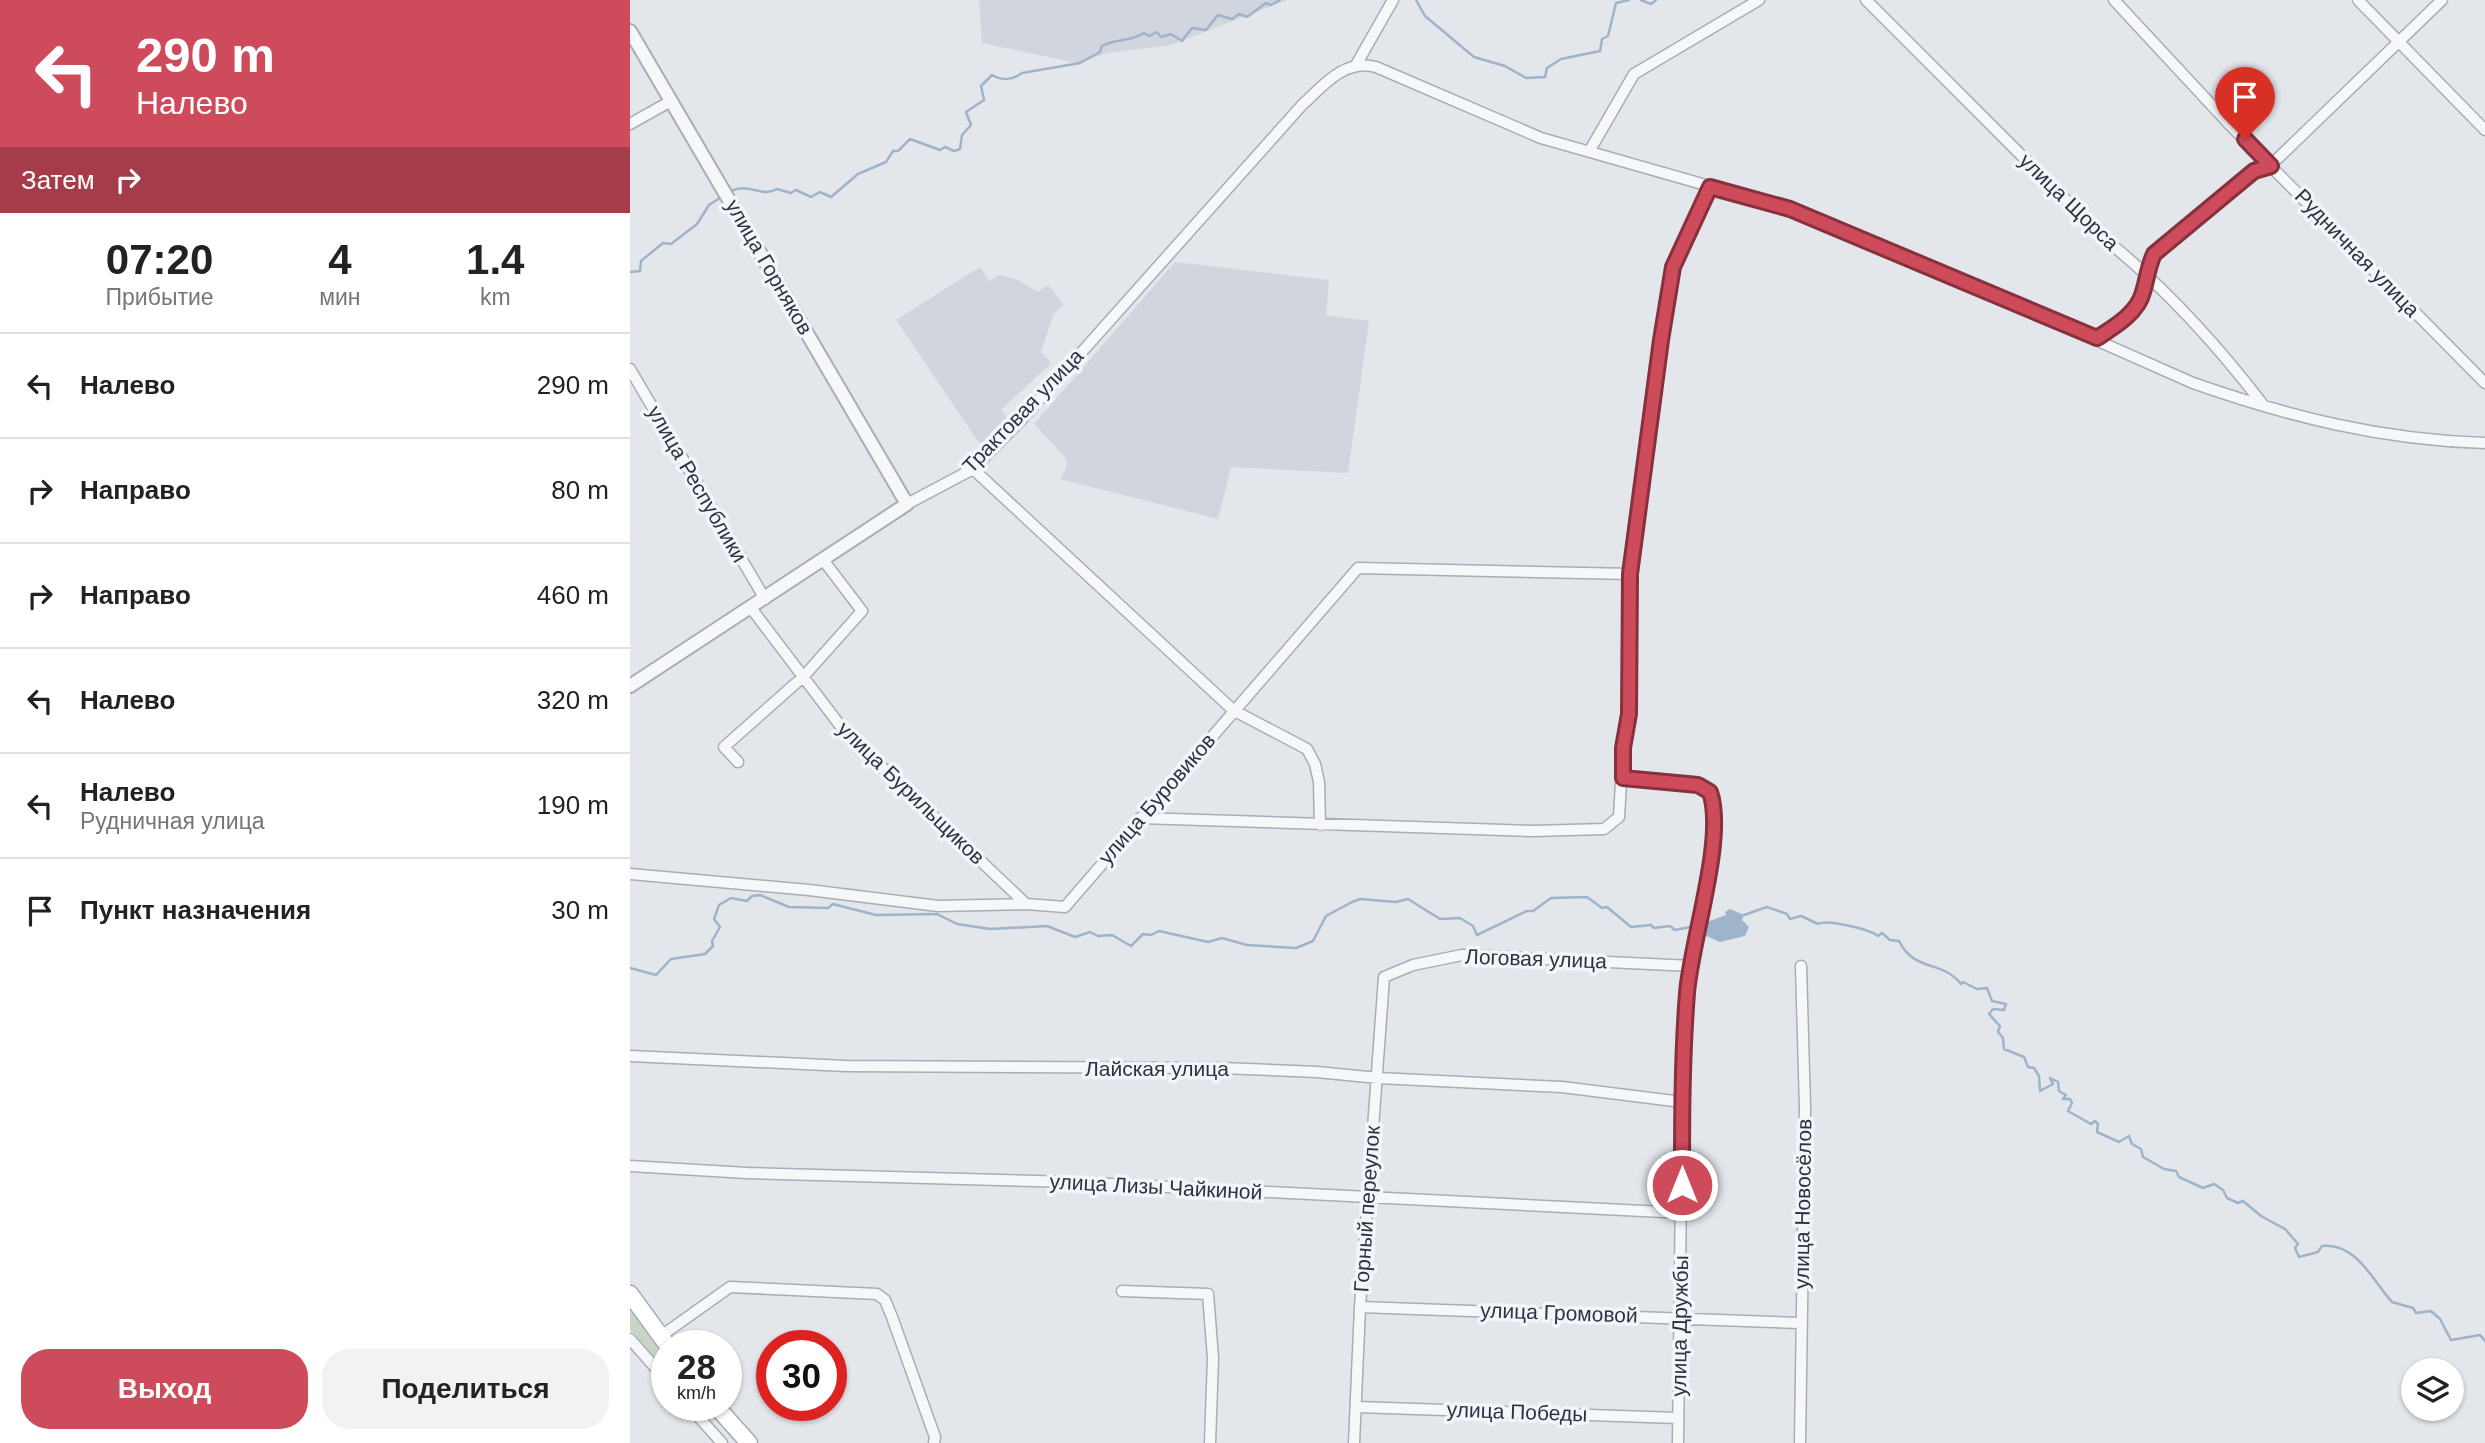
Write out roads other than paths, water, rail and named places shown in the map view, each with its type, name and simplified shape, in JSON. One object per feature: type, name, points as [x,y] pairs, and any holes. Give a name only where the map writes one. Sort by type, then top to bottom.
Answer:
[{"type":"main road","points":[[630,1294],[656,1330]]},
{"type":"main road","points":[[729,1421],[748,1443]]},
{"type":"street","points":[[1393,0],[1356,65],[1377,67],[1514,129],[1790,209],[2097,338],[2193,383],[2230,396],[2266,408],[2407,439],[2485,443]]},
{"type":"street","points":[[1590,150],[1634,74],[1759,0]]},
{"type":"street","name":"улица Щорса","points":[[1866,0],[2106,240],[2146,272],[2241,376],[2266,408]]},
{"type":"street","name":"Рудничная улица","points":[[2114,0],[2271,166],[2485,383]]},
{"type":"street","points":[[2358,0],[2485,130]]},
{"type":"street","points":[[2097,338],[2124,321],[2143,295],[2146,272],[2154,254],[2254,171],[2271,166],[2442,0]]},
{"type":"street","name":"улица Горняков","points":[[630,30],[907,505]]},
{"type":"street","points":[[1369,45],[1377,67]]},
{"type":"street","name":"Трактовая улица","points":[[630,686],[907,505],[973,469],[1023,418],[1302,105],[1334,76],[1356,65]]},
{"type":"street","points":[[630,124],[671,101]]},
{"type":"street","points":[[1140,817],[1533,831],[1604,829],[1619,817],[1623,748],[1629,714],[1630,574],[1673,267],[1710,187]]},
{"type":"street","name":"улица Республики","points":[[630,369],[765,599]]},
{"type":"street","points":[[2230,396],[2241,376]]},
{"type":"street","points":[[973,469],[1233,710],[1307,749],[1315,764],[1319,782],[1320,825]]},
{"type":"street","points":[[738,762],[724,747],[804,676],[862,611],[824,561]]},
{"type":"street","name":"улица Буровиков","points":[[630,874],[809,890],[938,906],[1026,904],[1065,907],[1140,817],[1358,568],[1630,574]]},
{"type":"street","name":"улица Бурильщиков","points":[[751,608],[845,732],[1026,904]]},
{"type":"street","name":"улица Дружбы","points":[[1623,778],[1698,785],[1710,792],[1714,804],[1712,841],[1687,990],[1685,1085],[1682,1102],[1683,1213],[1678,1443]]},
{"type":"street","name":"Логовая улица","points":[[1384,976],[1413,965],[1462,955],[1692,966]]},
{"type":"street","name":"улица Новосёлов","points":[[1800,1443],[1805,1108],[1801,966]]},
{"type":"street","name":"Горный переулок","points":[[1354,1443],[1367,1197],[1378,1078],[1378,1024],[1384,976]]},
{"type":"street","name":"Лайская улица","points":[[630,1056],[846,1066],[1222,1068],[1317,1072],[1378,1078],[1562,1087],[1682,1102]]},
{"type":"street","name":"улица Лизы Чайкиной","points":[[630,1166],[747,1173],[1071,1182],[1683,1213]]},
{"type":"street","points":[[677,1330],[730,1287],[877,1294],[885,1300],[892,1317],[935,1437],[934,1443]]},
{"type":"street","points":[[1122,1291],[1208,1294],[1213,1358],[1210,1443]]},
{"type":"street","name":"улица Громовой","points":[[1360,1307],[1800,1323]]},
{"type":"street","points":[[630,1339],[651,1363]]},
{"type":"street","name":"улица Победы","points":[[1357,1407],[1678,1418]]},
{"type":"street","points":[[702,1421],[722,1443]]},
{"type":"water","points":[[1730,909],[1744,915],[1742,920],[1749,927],[1745,936],[1720,942],[1702,934],[1704,923],[1726,915],[1725,912]]},
{"type":"waterway","points":[[728,193],[742,188],[765,192],[777,189],[791,193],[796,190],[811,197],[820,192],[831,197],[858,174],[886,162],[893,151],[898,151],[910,139],[940,150],[945,147],[954,151],[960,149],[962,135],[971,125],[966,112],[984,100],[981,86],[992,75],[1007,79],[1022,73],[1080,63],[1100,52],[1102,46],[1144,33],[1149,36],[1157,32],[1161,37],[1171,34],[1182,41],[1192,28],[1206,30],[1218,15],[1232,19],[1239,14],[1247,17],[1266,3],[1271,5],[1280,0]]},
{"type":"waterway","points":[[1416,0],[1425,16],[1474,57],[1505,66],[1526,78],[1545,77],[1547,68],[1561,59],[1600,51],[1602,39],[1608,36],[1616,3],[1629,0]]},
{"type":"waterway","points":[[1641,0],[1651,4],[1656,0]]},
{"type":"waterway","points":[[630,272],[640,271],[641,261],[663,243],[671,244],[697,224],[709,205],[723,196]]},
{"type":"waterway","points":[[630,968],[656,975],[671,959],[705,954],[713,946],[712,941],[720,927],[714,919],[719,905],[731,898],[747,901],[752,896],[760,895],[789,907],[828,908],[833,904],[876,915],[937,914],[957,924],[990,929],[1047,926],[1075,937],[1090,932],[1098,936],[1112,935],[1131,946],[1143,934],[1151,935],[1159,931],[1208,942],[1222,938],[1247,945],[1296,948],[1313,941],[1326,916],[1360,899],[1396,902],[1408,899],[1440,919],[1460,918],[1473,926],[1477,935],[1527,911],[1533,911],[1551,898],[1587,897],[1602,908],[1607,907],[1631,927],[1670,926],[1675,930],[1690,927]]},
{"type":"waterway","points":[[1744,915],[1767,907],[1787,914],[1790,919],[1801,916],[1818,924],[1848,926],[1878,936],[1882,933],[1890,940],[1899,941],[1913,958],[1945,971],[1961,984],[1963,982],[1977,989],[1987,988],[1992,1001],[2006,1004],[2004,1010],[1993,1009],[1989,1014],[2000,1026],[1998,1032],[2003,1038],[2004,1049],[2024,1057],[2028,1067],[2034,1068],[2039,1076],[2040,1091],[2053,1084],[2050,1078],[2058,1082],[2059,1091],[2066,1095],[2063,1099],[2070,1099],[2072,1103],[2068,1111],[2091,1124],[2095,1121],[2098,1124],[2097,1132],[2119,1142],[2129,1136],[2132,1144],[2141,1149],[2143,1157],[2164,1169],[2176,1171],[2179,1177],[2203,1188],[2214,1184],[2223,1190],[2227,1198],[2238,1203],[2243,1201],[2261,1216],[2285,1229],[2298,1244],[2295,1248],[2299,1257],[2318,1252],[2322,1246],[2345,1250],[2363,1265],[2392,1302],[2413,1308],[2416,1313],[2431,1311],[2440,1319],[2451,1340],[2480,1335],[2485,1341]]}]
